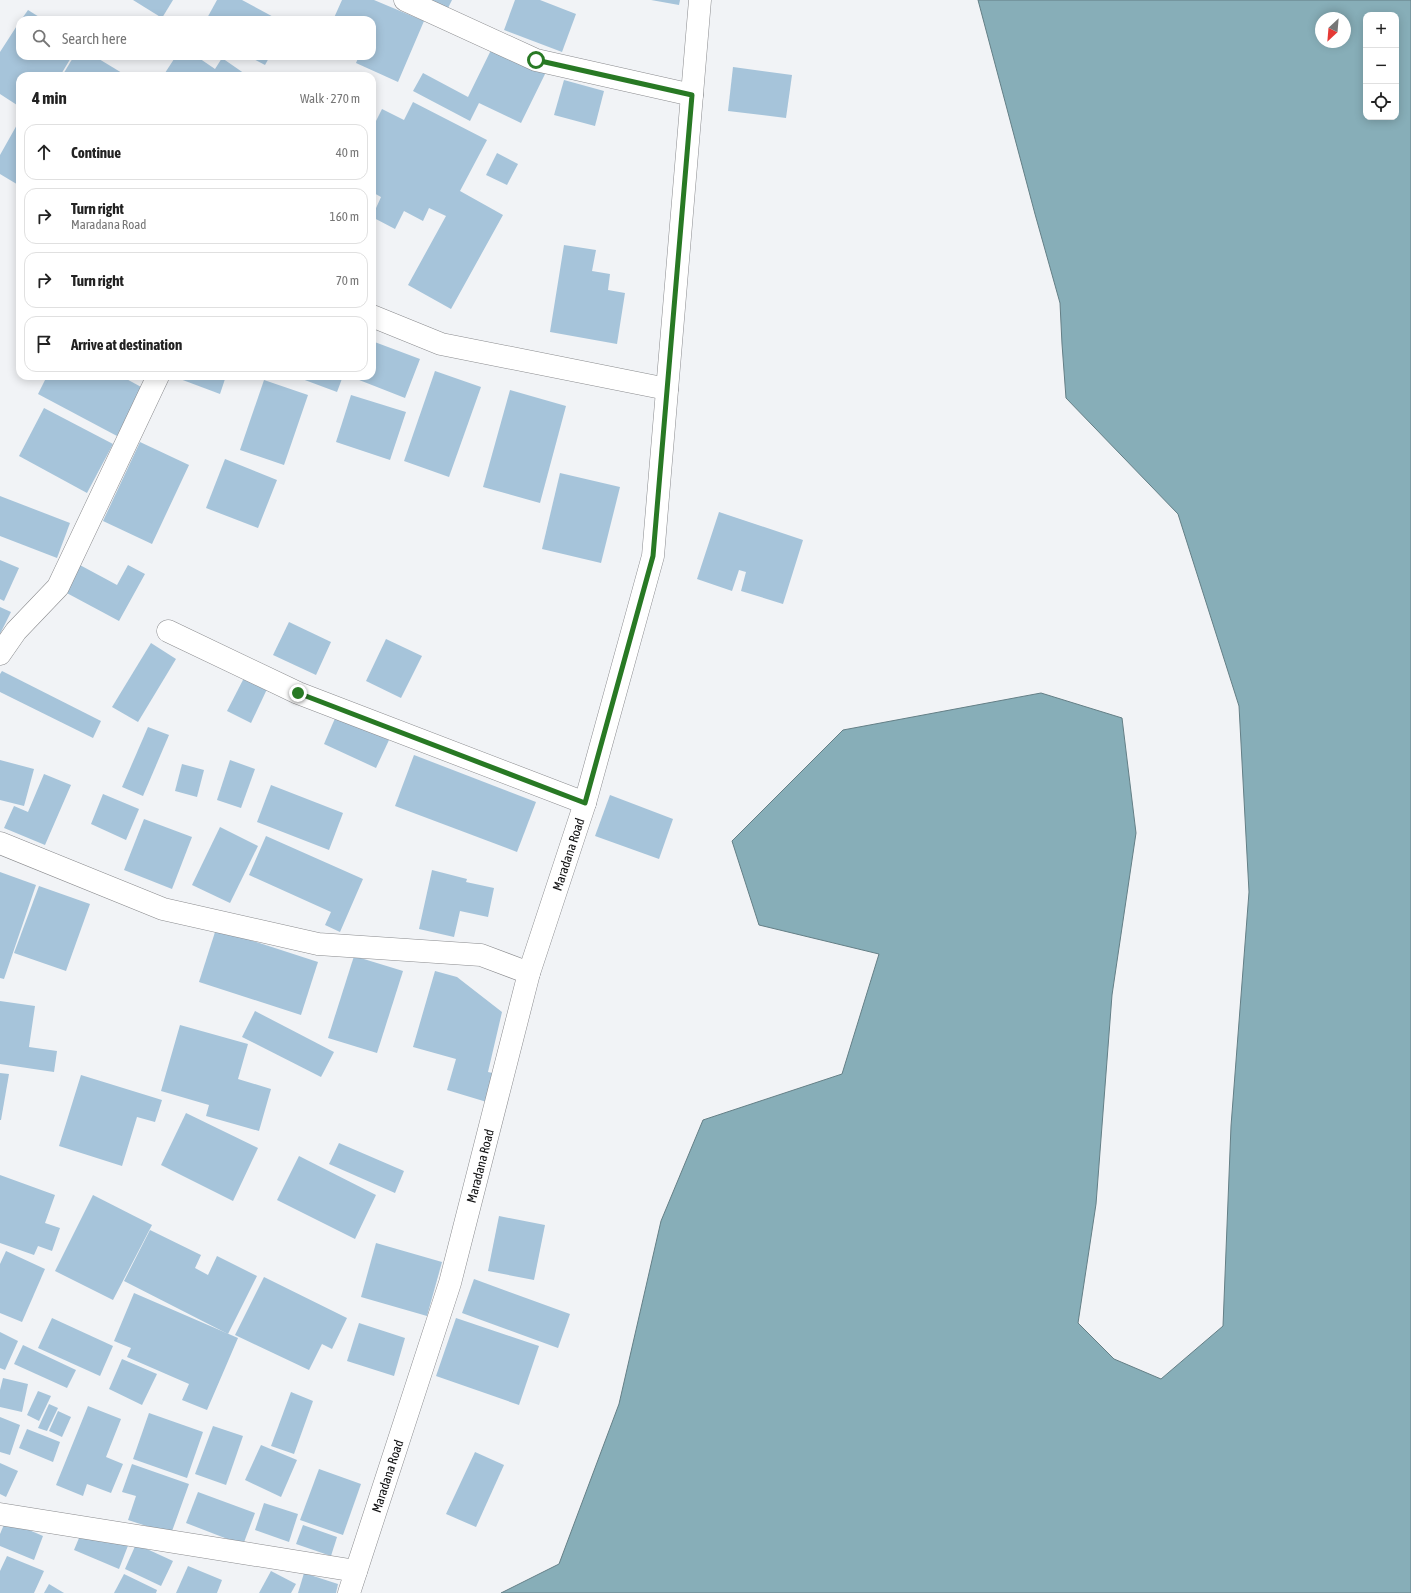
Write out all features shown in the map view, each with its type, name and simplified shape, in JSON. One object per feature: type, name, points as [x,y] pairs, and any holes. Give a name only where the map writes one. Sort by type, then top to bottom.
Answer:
[{"type":"street","points":[[405,0],[536,60],[692,95]]},
{"type":"street","name":"Maradana Road","points":[[349,1593],[450,1283],[529,973],[585,803],[653,556],[700,0]]},
{"type":"street","points":[[376,318],[441,344],[667,389]]},
{"type":"street","points":[[0,654],[16,631],[58,587],[156,380]]},
{"type":"street","points":[[168,631],[298,693],[585,803]]},
{"type":"street","points":[[0,843],[163,909],[318,944],[481,955],[529,973]]},
{"type":"street","points":[[0,1514],[356,1571]]},
{"type":"water","points":[[978,0],[1411,0],[1411,1593],[501,1593],[559,1564],[619,1404],[661,1221],[703,1120],[842,1074],[879,954],[759,925],[732,841],[843,730],[1041,693],[1122,718],[1136,833],[1112,995],[1096,1204],[1078,1323],[1114,1359],[1161,1379],[1223,1326],[1231,1126],[1249,892],[1239,706],[1178,514],[1066,398],[1060,303]]},
{"type":"building","points":[[133,0],[173,0],[163,16],[159,16]]},
{"type":"building","points":[[217,0],[242,0],[272,16],[208,16]]},
{"type":"building","points":[[342,0],[374,0],[424,21],[398,82],[356,63],[357,60],[376,60],[376,16],[335,16]]},
{"type":"building","points":[[429,0],[452,0],[447,10]]},
{"type":"building","points":[[515,0],[540,0],[576,14],[562,52],[504,30]]},
{"type":"building","points":[[651,0],[680,0],[679,5]]},
{"type":"building","points":[[28,10],[38,16],[24,16]]},
{"type":"building","points":[[16,27],[16,60],[70,60],[62,72],[16,72],[16,104],[0,94],[0,52]]},
{"type":"building","points":[[493,46],[546,72],[521,123],[479,103],[470,121],[413,91],[423,73],[468,97]]},
{"type":"building","points":[[72,60],[101,60],[120,72],[64,72]]},
{"type":"building","points":[[173,60],[202,60],[215,69],[221,60],[225,60],[242,72],[166,72]]},
{"type":"building","points":[[256,60],[268,60],[265,65]]},
{"type":"building","points":[[733,67],[792,75],[786,118],[728,111]]},
{"type":"building","points":[[564,80],[604,91],[595,126],[554,115]]},
{"type":"building","points":[[413,102],[487,140],[460,191],[503,215],[451,309],[408,285],[446,216],[429,208],[423,221],[404,211],[395,229],[376,219],[376,208],[381,197],[376,194],[376,121],[382,109],[404,120]]},
{"type":"building","points":[[16,127],[16,184],[0,174],[0,155]]},
{"type":"building","points":[[497,153],[518,164],[507,185],[486,175]]},
{"type":"building","points":[[564,245],[596,250],[592,271],[610,274],[608,290],[625,293],[617,344],[550,332]]},
{"type":"building","points":[[376,342],[420,359],[405,398],[359,380],[376,380]]},
{"type":"building","points":[[435,371],[481,387],[449,477],[404,461]]},
{"type":"building","points":[[45,380],[128,380],[143,388],[117,436],[38,394]]},
{"type":"building","points":[[183,380],[225,380],[220,394]]},
{"type":"building","points":[[264,380],[308,395],[284,465],[240,450]]},
{"type":"building","points":[[305,380],[342,380],[337,392]]},
{"type":"building","points":[[510,390],[566,406],[540,503],[483,487]]},
{"type":"building","points":[[351,395],[406,412],[390,460],[336,442]]},
{"type":"building","points":[[44,408],[113,444],[87,493],[19,456]]},
{"type":"building","points":[[140,442],[189,465],[152,544],[103,521]]},
{"type":"building","points":[[225,459],[277,480],[258,528],[206,508]]},
{"type":"building","points":[[560,473],[620,487],[601,563],[542,549]]},
{"type":"building","points":[[0,496],[70,523],[57,558],[0,536]]},
{"type":"building","points":[[719,512],[803,540],[783,604],[741,591],[746,572],[739,570],[732,591],[697,579]]},
{"type":"building","points":[[0,560],[19,568],[4,601],[0,599]]},
{"type":"building","points":[[78,564],[117,585],[128,565],[145,574],[119,621],[63,591]]},
{"type":"building","points":[[0,607],[11,612],[0,634]]},
{"type":"building","points":[[289,622],[331,642],[316,675],[273,655]]},
{"type":"building","points":[[386,639],[422,656],[401,698],[366,681]]},
{"type":"building","points":[[151,643],[176,659],[138,722],[112,707]]},
{"type":"building","points":[[2,671],[101,721],[93,738],[0,692],[0,674]]},
{"type":"building","points":[[245,676],[268,687],[251,723],[227,711]]},
{"type":"building","points":[[336,716],[389,740],[376,768],[324,744]]},
{"type":"building","points":[[148,727],[169,735],[143,796],[122,787]]},
{"type":"building","points":[[414,755],[536,802],[517,852],[395,806]]},
{"type":"building","points":[[0,760],[34,769],[24,806],[0,800]]},
{"type":"building","points":[[230,760],[255,769],[241,808],[217,800]]},
{"type":"building","points":[[182,764],[204,770],[197,797],[175,791]]},
{"type":"building","points":[[44,774],[71,785],[45,845],[4,828],[14,806],[28,812]]},
{"type":"building","points":[[271,785],[343,813],[329,850],[257,822]]},
{"type":"building","points":[[103,794],[139,809],[126,840],[91,824]]},
{"type":"building","points":[[610,795],[673,819],[659,859],[595,836]]},
{"type":"building","points":[[144,819],[192,837],[172,889],[124,870]]},
{"type":"building","points":[[220,827],[258,846],[230,903],[192,885]]},
{"type":"building","points":[[266,836],[363,879],[340,932],[325,925],[331,912],[249,875]]},
{"type":"building","points":[[432,870],[467,879],[466,882],[494,888],[488,917],[460,911],[454,937],[419,929]]},
{"type":"building","points":[[0,872],[36,885],[4,979],[0,978]]},
{"type":"building","points":[[39,886],[90,904],[66,971],[14,953]]},
{"type":"building","points":[[216,929],[318,962],[301,1015],[199,982]]},
{"type":"building","points":[[354,956],[403,971],[377,1053],[328,1038]]},
{"type":"building","points":[[435,971],[457,977],[502,1012],[488,1072],[497,1074],[490,1103],[447,1090],[456,1059],[413,1047]]},
{"type":"building","points":[[0,1001],[35,1006],[29,1047],[57,1051],[54,1072],[0,1064]]},
{"type":"building","points":[[255,1011],[334,1052],[321,1077],[242,1037]]},
{"type":"building","points":[[180,1025],[248,1044],[238,1079],[271,1089],[259,1131],[206,1116],[209,1105],[161,1091]]},
{"type":"building","points":[[0,1073],[9,1074],[1,1120],[0,1120]]},
{"type":"building","points":[[81,1075],[162,1100],[155,1122],[137,1117],[122,1166],[59,1146]]},
{"type":"building","points":[[186,1113],[258,1148],[233,1201],[161,1165]]},
{"type":"building","points":[[339,1143],[404,1171],[395,1193],[329,1164]]},
{"type":"building","points":[[299,1156],[376,1195],[355,1239],[277,1200]]},
{"type":"building","points":[[0,1175],[55,1195],[45,1223],[60,1228],[52,1251],[38,1246],[34,1255],[0,1243]]},
{"type":"building","points":[[93,1195],[152,1225],[113,1300],[55,1271]]},
{"type":"building","points":[[499,1216],[545,1225],[534,1280],[488,1271]]},
{"type":"building","points":[[150,1230],[201,1255],[195,1268],[208,1275],[217,1256],[257,1276],[228,1334],[124,1281]]},
{"type":"building","points":[[376,1243],[442,1262],[427,1316],[361,1297]]},
{"type":"building","points":[[6,1251],[45,1269],[22,1322],[0,1313],[0,1264]]},
{"type":"building","points":[[264,1277],[347,1318],[332,1349],[322,1344],[309,1370],[235,1335]]},
{"type":"building","points":[[474,1279],[570,1314],[558,1348],[462,1313]]},
{"type":"building","points":[[134,1293],[238,1338],[207,1410],[182,1400],[189,1384],[127,1357],[131,1348],[114,1341]]},
{"type":"building","points":[[52,1318],[113,1346],[100,1376],[38,1348]]},
{"type":"building","points":[[456,1318],[539,1346],[519,1405],[436,1376]]},
{"type":"building","points":[[359,1323],[405,1338],[394,1376],[347,1361]]},
{"type":"building","points":[[0,1332],[18,1341],[5,1370],[0,1368]]},
{"type":"building","points":[[23,1345],[76,1370],[67,1388],[14,1364]]},
{"type":"building","points":[[122,1359],[157,1374],[142,1405],[109,1389]]},
{"type":"building","points":[[3,1378],[28,1384],[22,1412],[0,1407],[0,1390]]},
{"type":"building","points":[[38,1391],[51,1396],[39,1421],[27,1415]]},
{"type":"building","points":[[291,1392],[313,1401],[294,1454],[271,1446]]},
{"type":"building","points":[[49,1404],[58,1408],[47,1431],[38,1428]]},
{"type":"building","points":[[88,1406],[121,1419],[106,1457],[123,1464],[111,1493],[87,1484],[83,1496],[56,1485]]},
{"type":"building","points":[[58,1411],[71,1417],[62,1437],[49,1431]]},
{"type":"building","points":[[149,1413],[203,1432],[187,1478],[133,1459]]},
{"type":"building","points":[[0,1417],[20,1425],[10,1455],[0,1452]]},
{"type":"building","points":[[213,1426],[243,1436],[226,1485],[195,1474]]},
{"type":"building","points":[[27,1429],[60,1442],[53,1462],[19,1448]]},
{"type":"building","points":[[261,1445],[297,1460],[281,1497],[245,1480]]},
{"type":"building","points":[[475,1452],[504,1465],[476,1527],[446,1514]]},
{"type":"building","points":[[0,1463],[18,1471],[6,1497],[0,1494]]},
{"type":"building","points":[[132,1464],[189,1484],[171,1534],[128,1520],[136,1496],[122,1492]]},
{"type":"building","points":[[319,1469],[361,1484],[343,1535],[300,1520]]},
{"type":"building","points":[[198,1492],[255,1513],[243,1545],[186,1523]]},
{"type":"building","points":[[264,1503],[298,1514],[289,1542],[255,1530]]},
{"type":"building","points":[[6,1520],[43,1536],[34,1560],[0,1546],[0,1534]]},
{"type":"building","points":[[303,1525],[337,1537],[331,1556],[296,1544]]},
{"type":"building","points":[[79,1538],[120,1539],[129,1543],[119,1569],[74,1550]]},
{"type":"building","points":[[136,1544],[173,1561],[161,1586],[125,1569]]},
{"type":"building","points":[[7,1556],[44,1571],[34,1593],[0,1593],[0,1571]]},
{"type":"building","points":[[188,1566],[222,1580],[217,1593],[176,1593]]},
{"type":"building","points":[[271,1571],[296,1584],[291,1593],[259,1593]]},
{"type":"building","points":[[304,1573],[338,1584],[336,1593],[298,1593]]},
{"type":"building","points":[[124,1574],[157,1590],[156,1593],[114,1593]]},
{"type":"building","points":[[49,1584],[64,1593],[44,1593]]},
{"type":"route","points":[[298,693],[585,803],[653,556],[692,95],[536,60]]}]
